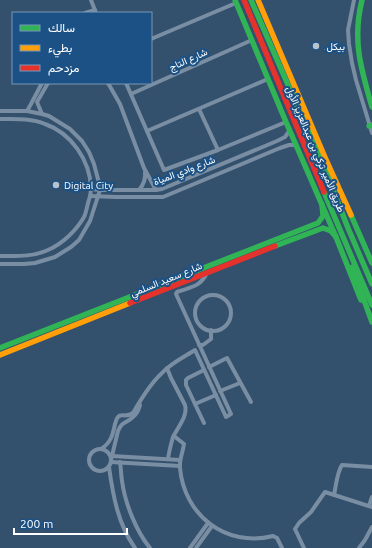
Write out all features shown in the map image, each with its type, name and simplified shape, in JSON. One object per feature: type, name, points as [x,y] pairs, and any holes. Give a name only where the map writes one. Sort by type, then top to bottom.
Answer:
[{"type":"main road","name":"طريق الأمير تركي بن عبدالعزيز الأول","points":[[244,0],[372,305]]},
{"type":"main road","name":"طريق الأمير تركي بن عبدالعزيز الأول","points":[[251,0],[326,172],[372,284]]},
{"type":"main road","points":[[258,0],[372,263]]},
{"type":"main road","points":[[362,0],[359,9],[357,26],[357,46],[372,108]]},
{"type":"main road","points":[[236,2],[372,322]]},
{"type":"main road","name":"شارع سعيد السلمي","points":[[0,348],[313,225],[322,220],[322,204]]},
{"type":"main road","points":[[337,222],[372,322]]},
{"type":"main road","points":[[313,225],[319,224],[320,226],[320,228],[316,231]]},
{"type":"main road","name":"شارع سعيد السلمي","points":[[0,355],[323,228],[327,228],[336,237]]},
{"type":"main road","points":[[348,228],[372,275]]},
{"type":"street","points":[[91,0],[96,11]]},
{"type":"street","points":[[354,0],[348,30],[349,44],[355,74],[372,133]]},
{"type":"street","points":[[152,39],[236,2]]},
{"type":"street","name":"شارع التاج","points":[[131,94],[252,40]]},
{"type":"street","points":[[147,131],[268,79]]},
{"type":"street","points":[[27,111],[41,84]]},
{"type":"street","points":[[42,114],[38,102],[47,84]]},
{"type":"street","points":[[109,84],[120,104],[144,168],[156,190]]},
{"type":"street","points":[[126,84],[164,170],[286,122]]},
{"type":"street","points":[[199,109],[218,150]]},
{"type":"street","points":[[0,111],[27,111],[42,114],[49,116],[70,128],[82,141],[89,152],[94,164],[100,190],[90,221],[78,240],[71,247],[55,257],[35,263],[0,264]]},
{"type":"street","points":[[0,119],[38,121],[62,132],[76,146],[87,166],[91,188],[84,216],[76,229],[63,241],[49,250],[35,255],[0,256]]},
{"type":"street","name":"شارع وادي المياة","points":[[91,188],[100,190],[162,189],[277,141],[285,137],[290,130]]},
{"type":"street","points":[[277,141],[281,144],[280,148]]},
{"type":"street","name":"شارع وادي المياة","points":[[90,196],[163,197],[280,148],[289,145],[296,145]]},
{"type":"street","points":[[256,150],[259,152],[259,157]]},
{"type":"street","points":[[139,190],[143,186],[146,178],[144,168]]},
{"type":"street","points":[[207,170],[210,177]]},
{"type":"street","points":[[199,174],[202,176],[201,181]]},
{"type":"street","points":[[116,197],[115,194],[117,190]]},
{"type":"street","points":[[109,467],[100,472],[93,469],[89,464],[89,457],[92,452],[101,449],[109,443],[116,420],[119,416],[129,416],[132,413],[154,382],[167,368],[195,350],[226,417],[231,414],[176,294],[177,292],[198,285],[204,280],[208,272]]},
{"type":"street","points":[[216,295],[226,301],[231,311],[228,322],[224,326],[219,329],[211,330],[202,326],[198,322],[195,311],[200,301],[204,297],[216,295]]},
{"type":"street","points":[[199,346],[211,339],[211,330]]},
{"type":"street","points":[[209,367],[227,358],[251,402]]},
{"type":"street","points":[[167,368],[186,405],[185,414],[174,436],[168,459]]},
{"type":"street","points":[[204,370],[186,380],[186,385],[204,423]]},
{"type":"street","points":[[220,391],[240,383]]},
{"type":"street","points":[[135,548],[118,514],[112,492],[109,467],[119,427],[121,424],[132,419],[146,394]]},
{"type":"street","points":[[195,404],[216,394]]},
{"type":"street","points":[[174,436],[184,444],[180,460],[181,478],[186,494],[194,509],[210,525],[223,532],[249,538],[266,538],[274,536],[277,538],[282,548]]},
{"type":"street","points":[[101,449],[108,452],[111,459],[120,462],[180,466]]},
{"type":"street","points":[[111,459],[180,460]]},
{"type":"street","points":[[120,462],[122,481],[128,506],[136,525],[150,548]]},
{"type":"street","points":[[334,495],[340,467],[342,465],[372,467]]},
{"type":"street","points":[[304,548],[295,529],[325,492],[370,507],[372,497]]},
{"type":"street","points":[[190,548],[210,525]]},
{"type":"street","points":[[196,548],[210,525]]},
{"type":"street","points":[[359,548],[372,527]]},
{"type":"traffic: fast","points":[[235,0],[336,237],[361,300]]},
{"type":"traffic: fast","points":[[251,0],[326,172],[372,284]]},
{"type":"traffic: fast","points":[[362,0],[358,28],[359,54],[364,80],[372,107]]},
{"type":"traffic: fast","points":[[324,192],[372,305]]},
{"type":"traffic: fast","points":[[0,348],[318,223],[323,216],[322,204]]},
{"type":"traffic: fast","points":[[351,215],[372,263]]},
{"type":"traffic: fast","points":[[275,246],[323,228],[331,231],[336,237]]},
{"type":"traffic: fast","points":[[352,267],[372,322]]},
{"type":"traffic: slow","points":[[258,0],[351,215]]},
{"type":"traffic: slow","points":[[0,355],[130,303]]},
{"type":"traffic: jam","points":[[244,0],[324,192]]},
{"type":"traffic: jam","points":[[130,303],[275,246]]},
{"type":"place","name":".بيكل","points":[[316,46]]},
{"type":"place","name":"Digital City","points":[[56,185]]}]
